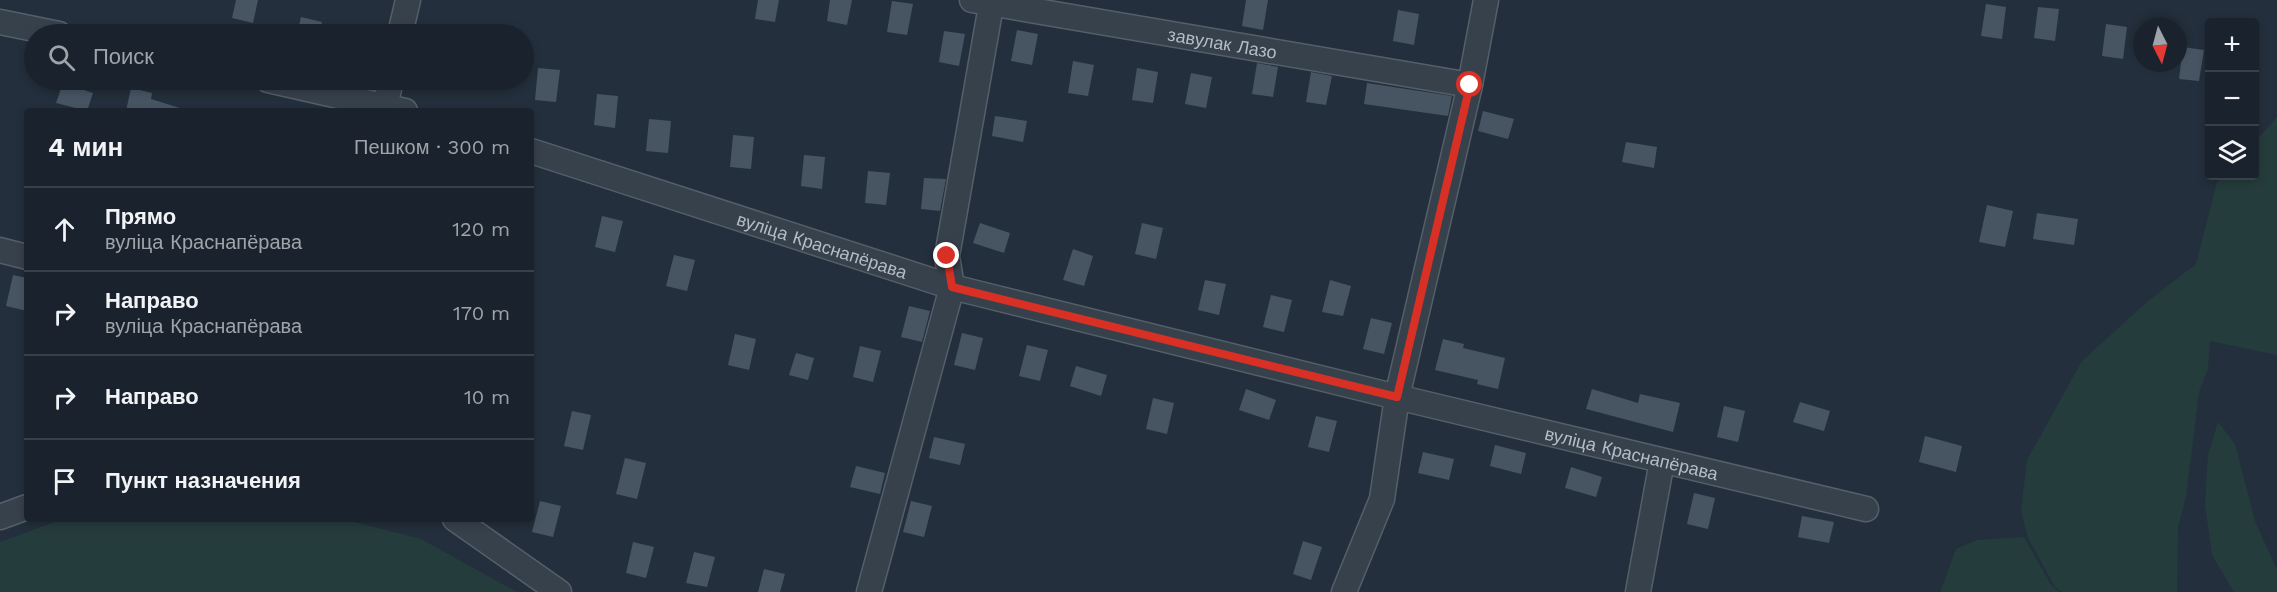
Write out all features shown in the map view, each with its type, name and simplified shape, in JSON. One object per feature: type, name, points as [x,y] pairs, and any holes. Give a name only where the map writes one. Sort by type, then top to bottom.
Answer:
[{"type":"street","points":[[402,24],[408,0]]},
{"type":"street","points":[[1344,592],[1382,499],[1397,397],[1470,85],[1486,0]]},
{"type":"street","points":[[869,592],[952,287],[947,256],[986,1]]},
{"type":"street","name":"завулак Лазо","points":[[986,1],[1470,85]]},
{"type":"street","points":[[0,22],[24,27]]},
{"type":"street","points":[[311,90],[388,108]]},
{"type":"street","points":[[391,90],[392,108]]},
{"type":"street","name":"вуліца Краснапёрава","points":[[534,153],[952,287],[1397,397],[1866,509]]},
{"type":"street","points":[[0,250],[24,256]]},
{"type":"street","points":[[1638,592],[1662,461]]},
{"type":"street","points":[[0,517],[24,508]]},
{"type":"street","points":[[459,522],[559,592]]},
{"type":"green space","points":[[2277,117],[2277,355],[2210,341],[2208,369],[2199,392],[2186,497],[2178,527],[2177,592],[2062,592],[2055,587],[2028,538],[2021,511],[2027,460],[2082,361],[2148,301],[2196,264],[2217,182],[2219,180],[2259,180],[2259,137]]},
{"type":"green space","points":[[2218,422],[2235,444],[2255,521],[2277,570],[2277,592],[2234,592],[2212,555],[2205,504],[2208,455]]},
{"type":"green space","points":[[55,522],[355,522],[421,539],[517,592],[0,592],[0,542]]},
{"type":"green space","points":[[2024,537],[2051,585],[2059,592],[1940,592],[1956,549],[1977,540]]},
{"type":"building","points":[[236,0],[258,0],[253,23],[232,18]]},
{"type":"building","points":[[758,0],[779,0],[775,22],[755,19]]},
{"type":"building","points":[[830,0],[852,0],[847,25],[827,21]]},
{"type":"building","points":[[1246,0],[1268,0],[1263,30],[1242,26]]},
{"type":"building","points":[[892,1],[913,4],[907,35],[887,32]]},
{"type":"building","points":[[1986,4],[2006,7],[2002,39],[1981,36]]},
{"type":"building","points":[[2038,7],[2059,9],[2055,41],[2034,38]]},
{"type":"building","points":[[1398,10],[1419,14],[1414,45],[1393,41]]},
{"type":"building","points":[[301,17],[322,22],[322,24],[299,24]]},
{"type":"building","points":[[2106,24],[2127,27],[2123,59],[2102,56]]},
{"type":"building","points":[[1017,30],[1038,34],[1032,65],[1011,61]]},
{"type":"building","points":[[944,31],[965,34],[959,66],[939,62]]},
{"type":"building","points":[[2187,48],[2204,50],[2199,81],[2179,79],[2180,72],[2187,72]]},
{"type":"building","points":[[1073,61],[1094,65],[1088,96],[1068,93]]},
{"type":"building","points":[[1257,63],[1278,67],[1273,97],[1252,94]]},
{"type":"building","points":[[538,68],[560,70],[556,102],[535,100]]},
{"type":"building","points":[[1137,68],[1158,72],[1153,103],[1132,100]]},
{"type":"building","points":[[1311,72],[1332,76],[1326,105],[1306,102]]},
{"type":"building","points":[[1191,73],[1212,77],[1206,108],[1185,104]]},
{"type":"building","points":[[1367,83],[1452,96],[1448,116],[1364,104]]},
{"type":"building","points":[[61,90],[84,90],[93,93],[88,108],[75,108],[56,103]]},
{"type":"building","points":[[131,90],[139,90],[152,93],[151,99],[180,108],[127,108]]},
{"type":"building","points":[[597,94],[618,96],[615,128],[594,125]]},
{"type":"building","points":[[1483,111],[1514,119],[1508,139],[1478,131]]},
{"type":"building","points":[[995,116],[1027,121],[1023,142],[992,136]]},
{"type":"building","points":[[649,119],[671,121],[668,153],[646,151]]},
{"type":"building","points":[[733,135],[754,137],[751,169],[730,167]]},
{"type":"building","points":[[1626,142],[1657,147],[1654,168],[1622,162]]},
{"type":"building","points":[[804,155],[825,157],[822,189],[801,186]]},
{"type":"building","points":[[868,171],[890,173],[886,205],[865,203]]},
{"type":"building","points":[[924,178],[946,179],[940,211],[921,209]]},
{"type":"building","points":[[1987,205],[2013,211],[2005,247],[1979,242]]},
{"type":"building","points":[[2037,213],[2078,219],[2074,245],[2033,239]]},
{"type":"building","points":[[602,216],[623,221],[615,252],[595,247]]},
{"type":"building","points":[[980,223],[1010,233],[1004,253],[973,243]]},
{"type":"building","points":[[1142,223],[1163,228],[1156,259],[1135,254]]},
{"type":"building","points":[[1073,249],[1093,256],[1084,286],[1063,280]]},
{"type":"building","points":[[674,255],[695,260],[687,291],[666,286]]},
{"type":"building","points":[[13,275],[24,277],[24,310],[6,306]]},
{"type":"building","points":[[1205,280],[1226,284],[1219,315],[1198,310]]},
{"type":"building","points":[[1330,280],[1351,286],[1343,316],[1322,312]]},
{"type":"building","points":[[1271,295],[1292,300],[1284,332],[1263,327]]},
{"type":"building","points":[[909,306],[930,311],[922,342],[901,337]]},
{"type":"building","points":[[1371,318],[1392,323],[1384,354],[1363,349]]},
{"type":"building","points":[[962,333],[983,338],[975,370],[954,365]]},
{"type":"building","points":[[735,334],[756,339],[749,370],[728,365]]},
{"type":"building","points":[[1443,339],[1464,344],[1463,348],[1505,358],[1498,389],[1477,384],[1478,380],[1435,370]]},
{"type":"building","points":[[1027,345],[1048,350],[1040,381],[1019,376]]},
{"type":"building","points":[[860,346],[881,351],[873,382],[853,377]]},
{"type":"building","points":[[796,353],[814,358],[808,380],[789,375]]},
{"type":"building","points":[[1076,366],[1107,375],[1101,396],[1070,386]]},
{"type":"building","points":[[1246,389],[1276,400],[1269,420],[1239,410]]},
{"type":"building","points":[[1592,389],[1638,403],[1640,394],[1680,403],[1673,432],[1586,409]]},
{"type":"building","points":[[1153,398],[1174,403],[1167,434],[1146,429]]},
{"type":"building","points":[[1800,402],[1830,411],[1824,431],[1793,422]]},
{"type":"building","points":[[1724,406],[1745,411],[1738,442],[1717,437]]},
{"type":"building","points":[[572,411],[591,415],[583,450],[564,446]]},
{"type":"building","points":[[1316,416],[1337,421],[1329,452],[1308,447]]},
{"type":"building","points":[[1925,436],[1962,446],[1956,472],[1919,462]]},
{"type":"building","points":[[934,437],[965,444],[960,465],[929,458]]},
{"type":"building","points":[[1495,445],[1526,453],[1521,474],[1490,466]]},
{"type":"building","points":[[1423,452],[1454,459],[1449,480],[1418,473]]},
{"type":"building","points":[[625,458],[646,463],[637,499],[616,494]]},
{"type":"building","points":[[856,466],[885,473],[880,494],[850,487]]},
{"type":"building","points":[[1571,467],[1602,477],[1596,497],[1565,488]]},
{"type":"building","points":[[1694,493],[1715,498],[1708,529],[1687,524]]},
{"type":"building","points":[[540,501],[561,506],[553,537],[532,532]]},
{"type":"building","points":[[911,501],[932,506],[924,537],[903,532]]},
{"type":"building","points":[[1802,516],[1834,522],[1829,543],[1798,537]]},
{"type":"building","points":[[1303,541],[1322,547],[1311,580],[1293,574]]},
{"type":"building","points":[[633,542],[654,547],[646,578],[626,573]]},
{"type":"building","points":[[694,552],[715,557],[707,587],[686,583]]},
{"type":"building","points":[[764,569],[785,574],[780,592],[758,592]]},
{"type":"route","points":[[947,256],[952,287],[1397,397],[1470,85]]}]
